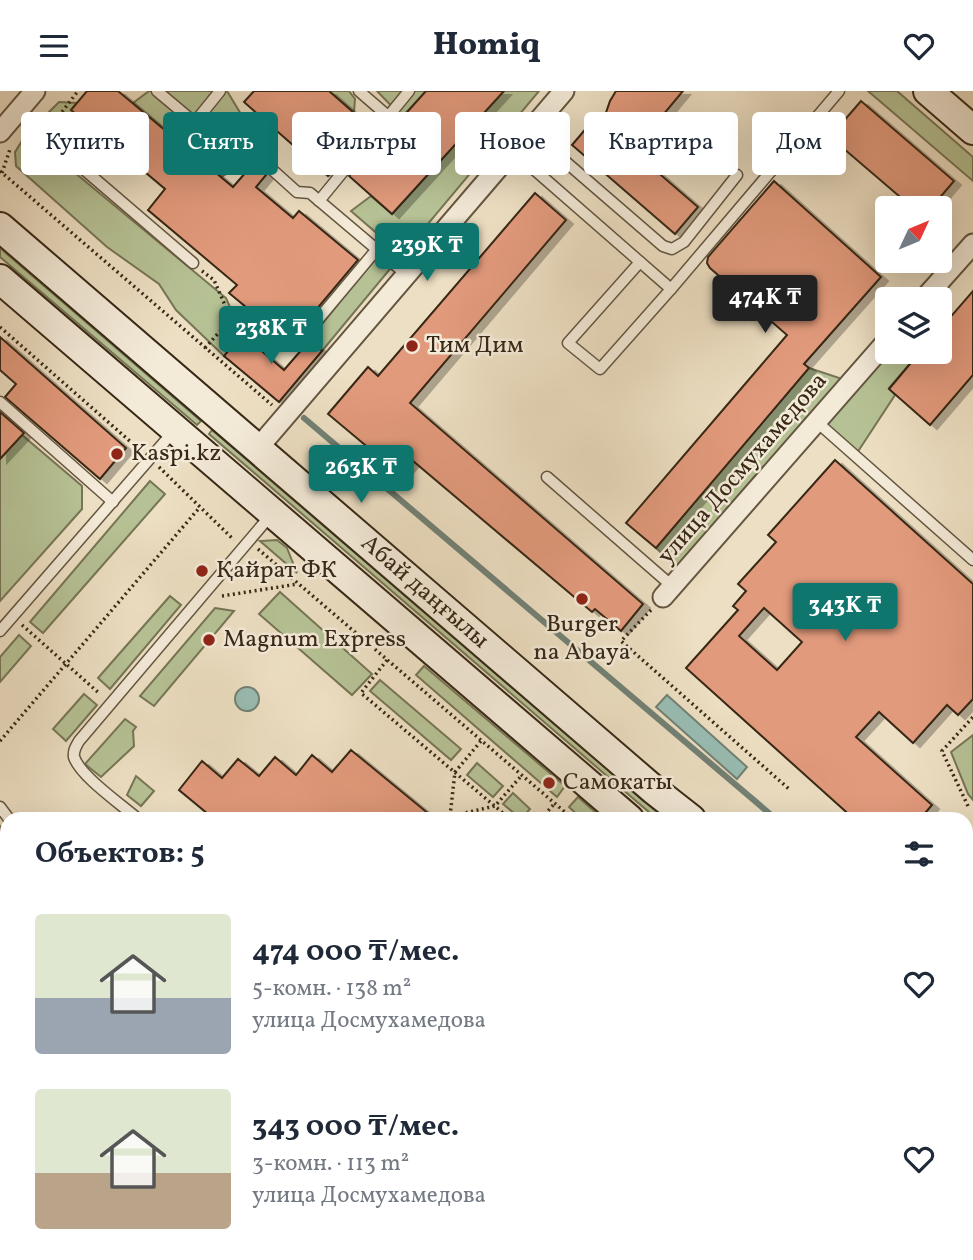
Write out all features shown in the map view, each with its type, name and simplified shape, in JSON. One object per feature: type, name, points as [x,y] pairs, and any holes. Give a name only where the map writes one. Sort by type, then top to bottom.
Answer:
[{"type":"main road","points":[[928,91],[973,130]]},
{"type":"main road","name":"Абай даңғылы","points":[[0,227],[682,812]]},
{"type":"main road","name":"Абай даңғылы","points":[[0,279],[621,812]]},
{"type":"street","points":[[0,132],[35,91]]},
{"type":"street","points":[[546,112],[564,91]]},
{"type":"street","points":[[258,448],[492,175]]},
{"type":"street","points":[[935,287],[973,244]]},
{"type":"street","name":"улица Досмухамедова","points":[[668,592],[875,355]]},
{"type":"lane","points":[[157,91],[183,112]]},
{"type":"lane","points":[[203,112],[220,91]]},
{"type":"lane","points":[[359,91],[383,112]]},
{"type":"lane","points":[[393,112],[409,91]]},
{"type":"lane","points":[[640,263],[568,343],[600,369],[839,91]]},
{"type":"lane","points":[[17,112],[21,115]]},
{"type":"lane","points":[[570,166],[663,246],[672,249],[684,242],[737,175]]},
{"type":"lane","points":[[90,175],[192,263]]},
{"type":"lane","points":[[278,175],[297,192],[310,193],[407,275]]},
{"type":"lane","points":[[319,201],[341,175]]},
{"type":"lane","points":[[540,175],[671,289]]},
{"type":"lane","points":[[305,335],[377,249]]},
{"type":"lane","points":[[0,402],[113,502]]},
{"type":"lane","points":[[817,422],[973,560]]},
{"type":"lane","points":[[0,631],[175,429]]},
{"type":"lane","points":[[547,477],[668,592]]},
{"type":"lane","points":[[130,812],[87,774],[75,758],[74,751],[79,741],[273,513]]},
{"type":"path","points":[[62,112],[78,91]]},
{"type":"path","points":[[0,171],[285,417]]},
{"type":"path","points":[[192,263],[214,280],[231,319],[270,351],[293,347],[305,335]]},
{"type":"path","points":[[205,348],[231,319]]},
{"type":"path","points":[[0,327],[150,459],[200,507],[298,584],[565,812]]},
{"type":"path","points":[[0,741],[200,507]]},
{"type":"path","points":[[222,596],[298,584]]},
{"type":"path","points":[[668,592],[621,641],[789,789]]},
{"type":"path","points":[[13,617],[111,703]]},
{"type":"path","points":[[387,660],[361,693],[502,812]]},
{"type":"path","points":[[968,806],[942,751],[973,717]]},
{"type":"path","points":[[450,812],[454,772],[481,741]]},
{"type":"path","points":[[472,812],[495,806],[522,775]]},
{"type":"path","points":[[547,812],[555,803]]},
{"type":"green space","points":[[149,91],[227,91],[240,112],[163,112],[163,128],[149,116],[149,112],[144,112],[133,103]]},
{"type":"green space","points":[[329,91],[349,91],[355,99],[354,112]]},
{"type":"green space","points":[[377,91],[426,91],[407,112],[397,112]]},
{"type":"green space","points":[[504,91],[539,91],[521,112],[485,112]]},
{"type":"green space","points":[[868,91],[897,91],[973,157],[973,181]]},
{"type":"green space","points":[[59,102],[77,103],[71,110],[73,112],[49,112]]},
{"type":"green space","points":[[21,142],[21,170],[16,166],[15,152]]},
{"type":"green space","points":[[455,145],[455,175],[469,175],[402,255],[351,211],[371,196],[392,214],[428,175],[441,175],[441,160]]},
{"type":"green space","points":[[26,175],[78,175],[226,298],[242,334],[224,356],[176,310],[159,284],[107,247]]},
{"type":"green space","points":[[0,248],[201,421],[197,425],[0,257]]},
{"type":"green space","points":[[375,259],[390,269],[322,351],[309,340]]},
{"type":"green space","points":[[875,359],[875,364],[910,364],[889,388],[895,395],[855,456],[816,422],[683,574],[656,548],[809,368],[842,379]]},
{"type":"green space","points":[[212,430],[657,812],[649,812],[209,434]]},
{"type":"green space","points":[[22,435],[82,486],[82,509],[0,601],[0,459]]},
{"type":"green space","points":[[150,481],[165,494],[43,633],[30,622]]},
{"type":"green space","points":[[277,540],[287,548],[297,573],[260,541]]},
{"type":"green space","points":[[280,592],[372,674],[352,695],[259,614]]},
{"type":"green space","points":[[170,596],[181,605],[110,689],[98,678]]},
{"type":"green space","points":[[215,608],[234,611],[154,706],[140,696]]},
{"type":"green space","points":[[19,635],[31,646],[0,682],[0,657]]},
{"type":"green space","points":[[424,666],[565,786],[557,797],[416,675]]},
{"type":"green space","points":[[380,680],[461,749],[451,760],[370,691]]},
{"type":"green space","points":[[84,694],[97,705],[66,741],[53,729]]},
{"type":"green space","points":[[125,719],[136,727],[133,731],[134,746],[101,777],[85,764]]},
{"type":"green space","points":[[973,735],[973,800],[951,752]]},
{"type":"green space","points":[[477,763],[503,786],[493,797],[467,775]]},
{"type":"green space","points":[[136,776],[154,791],[141,806],[127,795]]},
{"type":"green space","points":[[513,793],[530,809],[527,812],[513,812],[503,804]]},
{"type":"green space","points":[[578,797],[595,812],[574,812],[569,807]]},
{"type":"water","points":[[247,687],[258,694],[259,699],[252,710],[247,711],[236,704],[235,699],[242,688]]},
{"type":"water","points":[[667,695],[747,767],[737,779],[656,707]]},
{"type":"building","points":[[87,91],[118,91],[143,112],[73,112],[71,110]]},
{"type":"building","points":[[254,91],[329,91],[353,112],[292,112],[292,144],[278,132],[278,112],[255,112],[244,102]]},
{"type":"building","points":[[426,91],[504,91],[485,112],[455,112],[455,145],[441,160],[441,112],[407,112]]},
{"type":"building","points":[[616,91],[683,91],[666,112],[606,112]]},
{"type":"building","points":[[861,101],[954,181],[941,196],[899,196],[846,151],[846,118]]},
{"type":"building","points":[[149,117],[163,129],[163,175],[219,175],[233,187],[243,175],[266,175],[256,187],[293,218],[299,211],[358,260],[299,330],[275,310],[264,322],[229,293],[237,285],[148,210],[165,189],[148,175]]},
{"type":"building","points":[[584,131],[584,155],[572,145]]},
{"type":"building","points":[[350,175],[428,175],[392,214]]},
{"type":"building","points":[[607,175],[661,175],[698,207],[675,234]]},
{"type":"building","points":[[774,181],[881,277],[804,364],[809,368],[656,548],[626,523],[787,335],[710,268],[708,257]]},
{"type":"building","points":[[535,193],[566,220],[410,403],[643,604],[621,631],[595,609],[592,612],[413,461],[401,475],[328,414],[368,367],[378,376]]},
{"type":"building","points":[[973,291],[973,375],[930,425],[889,389],[910,364],[952,364],[952,315]]},
{"type":"building","points":[[242,334],[284,370],[310,340],[322,351],[279,402],[224,356]]},
{"type":"building","points":[[0,337],[126,448],[100,479],[5,397],[16,384],[0,370]]},
{"type":"building","points":[[0,412],[24,433],[0,459]]},
{"type":"building","points":[[835,460],[973,584],[973,699],[958,715],[947,705],[913,743],[879,712],[856,737],[932,805],[926,812],[846,812],[686,668],[738,610],[733,606],[746,591],[738,584],[776,542],[768,535]],"holes":[[[764,608],[802,642],[777,670],[739,636]]]},
{"type":"building","points":[[351,750],[426,812],[206,812],[179,790],[202,761],[222,778],[238,759],[259,776],[275,757],[296,775],[312,755],[332,772]]},
{"type":"waterway","points":[[304,418],[768,812]]},
{"type":"place","name":"Тим Дим","points":[[412,346]]},
{"type":"place","name":"Kaspi.kz","points":[[117,454]]},
{"type":"place","name":"Қайрат ФК","points":[[202,571]]},
{"type":"place","name":"Burger na Abaya","points":[[582,599]]},
{"type":"place","name":"Magnum Express","points":[[209,640]]},
{"type":"place","name":"Самокаты","points":[[549,783]]}]
